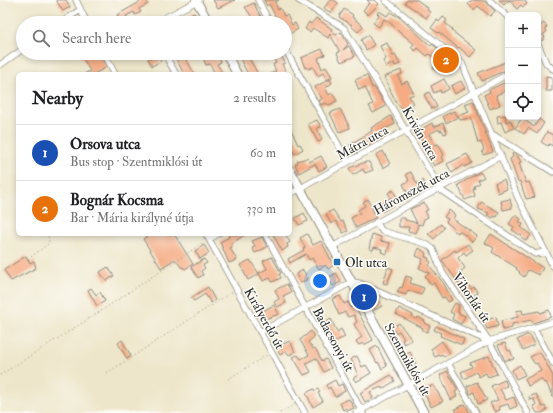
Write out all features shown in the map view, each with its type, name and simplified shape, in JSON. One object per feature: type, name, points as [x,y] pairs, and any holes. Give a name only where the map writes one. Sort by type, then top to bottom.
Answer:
[{"type":"street","points":[[76,0],[83,16]]},
{"type":"street","points":[[168,16],[197,0],[205,16]]},
{"type":"street","points":[[258,0],[266,16]]},
{"type":"street","name":"Kriván utca","points":[[298,0],[344,28],[407,130],[442,191],[535,254],[545,252]]},
{"type":"street","points":[[385,0],[457,58],[464,68],[521,204],[553,266]]},
{"type":"street","points":[[489,0],[505,14]]},
{"type":"street","points":[[71,16],[80,10]]},
{"type":"street","points":[[0,65],[16,54]]},
{"type":"street","points":[[541,58],[553,69]]},
{"type":"street","points":[[108,60],[114,72]]},
{"type":"street","points":[[168,60],[175,72]]},
{"type":"street","points":[[230,60],[236,72]]},
{"type":"street","points":[[291,60],[348,162]]},
{"type":"street","name":"Mátra utca","points":[[292,193],[505,76]]},
{"type":"street","points":[[492,134],[553,172]]},
{"type":"street","name":"Háromszék utca","points":[[332,247],[501,156]]},
{"type":"street","name":"Szentmiklósi út","points":[[292,174],[424,413]]},
{"type":"street","name":"Vihorlát út","points":[[376,222],[382,231],[431,246],[442,272],[488,342],[528,413]]},
{"type":"street","name":"Badacsonyi út","points":[[266,236],[360,412]]},
{"type":"street","name":"Királyerdő út","points":[[207,237],[305,413]]},
{"type":"street","points":[[260,332],[352,282],[359,283],[488,342]]},
{"type":"street","points":[[360,412],[488,342],[553,322]]},
{"type":"street","points":[[534,328],[553,363]]},
{"type":"street","points":[[448,363],[476,413]]},
{"type":"path","points":[[31,257],[48,244],[48,236]]},
{"type":"path","points":[[0,375],[104,309],[207,237]]},
{"type":"path","points":[[107,373],[236,289]]},
{"type":"path","points":[[228,379],[271,352]]},
{"type":"path","points":[[280,413],[298,401]]},
{"type":"building","points":[[56,0],[66,0],[70,7],[63,11]]},
{"type":"building","points":[[138,0],[146,0],[148,4],[139,9],[141,12],[135,15],[134,12],[126,16],[118,16],[117,15],[140,2]]},
{"type":"building","points":[[213,0],[235,0],[218,8]]},
{"type":"building","points":[[264,0],[279,0],[275,2],[278,10],[280,8],[284,16],[275,16],[269,4],[267,6]]},
{"type":"building","points":[[330,0],[334,0],[338,3],[331,13],[324,8]]},
{"type":"building","points":[[367,0],[375,0],[379,4],[368,15],[363,10],[370,3]]},
{"type":"building","points":[[407,0],[417,0],[428,8],[427,10],[430,12],[426,18],[405,3]]},
{"type":"building","points":[[472,0],[484,1],[495,11],[490,16],[478,6],[474,10],[468,4]]},
{"type":"building","points":[[499,0],[509,0],[504,5]]},
{"type":"building","points":[[509,0],[526,0],[525,1],[527,4],[523,7],[521,5],[517,9]]},
{"type":"building","points":[[254,3],[261,16],[251,16],[245,7]]},
{"type":"building","points":[[344,9],[353,15],[352,17],[363,26],[358,32],[351,26],[352,25],[339,17]]},
{"type":"building","points":[[379,11],[387,16],[390,12],[399,17],[431,46],[432,44],[455,63],[451,68],[444,63],[438,72],[433,68],[439,61],[429,54],[427,56],[418,48],[415,51],[411,47],[414,44],[389,22],[384,19],[379,27],[373,23],[379,15],[377,13]]},
{"type":"building","points":[[194,13],[196,16],[188,16]]},
{"type":"building","points":[[443,17],[447,20],[445,23],[453,30],[452,31],[476,50],[470,57],[439,32],[438,33],[431,28],[437,20],[439,22]]},
{"type":"building","points":[[316,18],[332,29],[331,31],[336,35],[341,32],[348,44],[343,50],[349,46],[355,56],[341,62],[337,53],[340,52],[330,34],[328,38],[313,28],[310,32],[305,29],[309,22],[311,24]]},
{"type":"building","points":[[295,23],[298,29],[292,33],[292,25]]},
{"type":"building","points":[[543,23],[547,26],[545,29],[547,31],[543,35],[545,37],[542,41],[541,40],[541,25]]},
{"type":"building","points":[[368,35],[374,45],[366,50],[361,40]]},
{"type":"building","points":[[387,43],[393,56],[395,55],[400,64],[395,66],[394,63],[386,67],[383,61],[386,59],[380,46]]},
{"type":"building","points":[[322,49],[325,55],[318,58],[322,69],[326,67],[332,77],[327,80],[323,73],[318,76],[313,67],[308,69],[307,67],[305,68],[301,58]]},
{"type":"building","points":[[84,60],[102,60],[107,67],[98,72],[88,72],[90,71]]},
{"type":"building","points":[[149,60],[161,60],[161,61],[152,66]]},
{"type":"building","points":[[177,60],[186,60],[194,72],[183,72]]},
{"type":"building","points":[[204,60],[220,60],[221,62],[217,64],[222,72],[214,72],[210,64],[206,65]]},
{"type":"building","points":[[241,60],[250,60],[257,72],[247,72]]},
{"type":"building","points":[[274,60],[284,60],[285,63],[282,64],[286,72],[274,72],[276,71],[273,65],[276,63]]},
{"type":"building","points":[[505,62],[505,70],[482,81],[478,73]]},
{"type":"building","points":[[401,70],[402,74],[398,76],[402,84],[407,81],[414,94],[409,96],[414,103],[411,105],[413,108],[405,113],[396,102],[384,77]]},
{"type":"building","points":[[367,75],[372,88],[374,87],[386,106],[373,113],[369,106],[373,104],[365,87],[359,90],[355,80]]},
{"type":"building","points":[[546,76],[552,77],[552,91],[546,91]]},
{"type":"building","points":[[330,79],[332,83],[325,88],[329,95],[332,93],[337,101],[329,105],[325,103],[321,105],[319,101],[322,99],[315,87]]},
{"type":"building","points":[[444,79],[449,89],[441,93],[440,90],[434,93],[431,86]]},
{"type":"building","points":[[461,81],[465,88],[455,94],[451,86]]},
{"type":"building","points":[[505,82],[505,91],[496,95],[500,105],[490,109],[484,95],[490,92],[489,90]]},
{"type":"building","points":[[429,92],[437,107],[432,109],[424,95]]},
{"type":"building","points":[[473,101],[493,152],[483,155],[482,151],[484,150],[481,142],[478,143],[471,118],[460,120],[458,116],[469,112],[465,104]]},
{"type":"building","points":[[340,109],[350,128],[339,132],[330,113]]},
{"type":"building","points":[[454,111],[458,117],[446,123],[443,116]]},
{"type":"building","points":[[505,115],[506,122],[510,120],[514,128],[505,132],[501,122],[498,123],[497,116]]},
{"type":"building","points":[[391,116],[395,124],[382,130],[386,136],[354,154],[349,145],[372,131],[371,128]]},
{"type":"building","points":[[317,120],[321,127],[317,128],[322,140],[318,142],[308,124]]},
{"type":"building","points":[[521,120],[525,120],[534,127],[538,120],[544,123],[537,134],[528,128],[524,134],[515,128]]},
{"type":"building","points":[[432,123],[434,127],[443,123],[447,133],[444,134],[442,130],[440,131],[439,129],[429,134],[435,145],[438,144],[444,155],[441,157],[443,161],[434,166],[429,157],[432,156],[416,132]]},
{"type":"building","points":[[292,132],[298,145],[300,144],[303,149],[295,154],[292,149]]},
{"type":"building","points":[[547,132],[553,135],[553,146],[549,144],[548,146],[541,142]]},
{"type":"building","points":[[383,151],[390,164],[383,168],[376,155]]},
{"type":"building","points":[[514,153],[521,162],[519,163],[526,183],[529,182],[535,197],[526,199],[510,159],[513,157],[512,154]]},
{"type":"building","points":[[467,154],[472,163],[464,167],[463,165],[452,173],[447,164]]},
{"type":"building","points":[[321,156],[327,167],[319,171],[315,164],[299,173],[295,164],[298,163],[297,161],[307,158],[309,162]]},
{"type":"building","points":[[369,162],[373,170],[365,173],[363,169],[353,175],[349,168]]},
{"type":"building","points":[[411,172],[417,184],[423,180],[427,189],[406,200],[404,196],[408,194],[403,184],[409,181],[406,174]]},
{"type":"building","points":[[480,172],[484,177],[478,180],[480,183],[474,186],[475,188],[473,189],[475,196],[465,200],[458,185]]},
{"type":"building","points":[[504,180],[507,189],[498,193],[495,183]]},
{"type":"building","points":[[393,190],[399,202],[382,212],[379,205],[391,198],[388,193]]},
{"type":"building","points":[[368,199],[376,217],[356,228],[351,218],[360,213],[358,210],[365,206],[363,202]]},
{"type":"building","points":[[510,199],[512,208],[503,210],[501,201]]},
{"type":"building","points":[[481,202],[499,212],[497,217],[494,216],[493,218],[487,215],[489,213],[478,209]]},
{"type":"building","points":[[424,203],[428,210],[425,211],[428,217],[424,219],[422,225],[418,224],[416,233],[408,231],[409,227],[399,227],[399,218],[405,218],[405,220],[417,223],[410,209]]},
{"type":"building","points":[[333,210],[341,222],[343,221],[348,231],[343,233],[336,221],[331,224],[326,214]]},
{"type":"building","points":[[449,210],[455,215],[453,219],[477,236],[472,242],[459,231],[458,233],[453,230],[454,228],[446,222],[448,219],[444,217]]},
{"type":"building","points":[[304,213],[308,221],[299,225],[295,218]]},
{"type":"building","points":[[515,215],[521,219],[519,222],[523,224],[521,227],[531,235],[526,241],[521,237],[522,236],[512,230],[514,227],[509,224]]},
{"type":"building","points":[[441,224],[444,228],[434,239],[428,234]]},
{"type":"building","points":[[307,234],[313,245],[321,241],[334,265],[328,269],[326,265],[319,269],[312,258],[309,260],[306,254],[290,263],[288,259],[304,250],[303,249],[305,247],[300,238]]},
{"type":"building","points":[[372,234],[381,237],[380,241],[390,243],[387,254],[381,252],[382,249],[374,247],[373,250],[369,249]]},
{"type":"building","points":[[491,234],[543,268],[539,275],[528,270],[524,277],[519,273],[520,272],[516,269],[517,268],[492,252],[494,248],[485,243]]},
{"type":"building","points":[[148,236],[175,236],[193,264],[185,269],[183,267],[182,268],[175,259],[161,268],[143,239]]},
{"type":"building","points":[[243,236],[231,244],[232,247],[230,248],[237,260],[229,263],[220,242],[229,237]]},
{"type":"building","points":[[274,236],[286,236],[290,242],[287,244],[288,247],[282,251]]},
{"type":"building","points":[[262,237],[267,247],[255,253],[252,248],[255,246],[252,241]]},
{"type":"building","points":[[468,244],[473,250],[466,255],[464,252],[458,258],[465,268],[460,272],[471,289],[474,287],[478,293],[469,298],[462,286],[460,288],[457,281],[442,260],[455,250],[456,252]]},
{"type":"building","points":[[204,245],[209,253],[200,259],[195,251]]},
{"type":"building","points":[[419,248],[426,253],[425,257],[429,258],[428,260],[431,262],[429,265],[444,284],[452,300],[448,302],[445,297],[442,298],[434,283],[431,285],[425,276],[430,273],[419,268],[423,259],[416,256]]},
{"type":"building","points":[[26,256],[30,263],[34,261],[36,268],[11,281],[4,270]]},
{"type":"building","points":[[272,257],[281,273],[279,274],[281,278],[272,282],[270,278],[263,281],[259,273],[267,269],[263,261]]},
{"type":"building","points":[[204,259],[207,263],[203,265],[205,268],[201,271],[203,275],[198,278],[191,267]]},
{"type":"building","points":[[250,260],[259,274],[248,280],[240,265]]},
{"type":"building","points":[[108,267],[114,276],[106,281],[100,272]]},
{"type":"building","points":[[388,267],[393,269],[387,284],[383,283]]},
{"type":"building","points":[[303,270],[308,279],[300,283],[296,274]]},
{"type":"building","points":[[336,273],[341,282],[333,286],[328,278]]},
{"type":"building","points":[[406,276],[412,278],[410,283],[424,288],[421,295],[408,290],[406,295],[397,292],[400,287],[402,288]]},
{"type":"building","points":[[287,284],[291,292],[283,296],[286,303],[277,307],[274,302],[279,299],[275,290]]},
{"type":"building","points":[[208,287],[215,300],[211,303],[205,294],[194,301],[191,298]]},
{"type":"building","points":[[91,288],[96,295],[100,292],[105,301],[97,306],[88,290]]},
{"type":"building","points":[[370,293],[377,296],[382,306],[375,310],[367,294]]},
{"type":"building","points":[[340,296],[344,304],[348,302],[351,308],[355,306],[373,340],[364,345],[363,343],[359,345],[356,341],[362,337],[354,324],[357,322],[354,315],[348,317],[345,312],[339,315],[332,299]]},
{"type":"building","points":[[455,303],[459,305],[458,313],[465,316],[461,324],[452,319],[454,314],[450,312]]},
{"type":"building","points":[[274,305],[279,314],[262,320],[259,313]]},
{"type":"building","points":[[399,308],[413,315],[412,317],[417,319],[418,317],[425,321],[424,323],[430,326],[427,332],[422,330],[423,328],[396,314]]},
{"type":"building","points":[[522,310],[523,314],[539,311],[540,313],[549,310],[551,317],[533,323],[532,320],[512,324],[512,328],[503,330],[501,321],[518,317],[516,311]]},
{"type":"building","points":[[496,317],[498,326],[487,329],[484,321]]},
{"type":"building","points":[[331,319],[337,332],[341,329],[345,337],[331,343],[323,324]]},
{"type":"building","points":[[399,323],[412,340],[404,344],[402,340],[404,339],[399,331],[396,333],[392,328]]},
{"type":"building","points":[[436,326],[464,339],[462,345],[440,336],[441,333],[434,330]]},
{"type":"building","points":[[311,331],[314,337],[308,342],[313,349],[315,348],[322,361],[326,359],[331,368],[324,372],[316,358],[306,363],[311,372],[304,375],[293,357],[298,355],[301,359],[309,355],[300,340]]},
{"type":"building","points":[[526,335],[530,335],[535,344],[523,350],[517,340]]},
{"type":"building","points":[[122,340],[131,356],[127,359],[118,343]]},
{"type":"building","points":[[290,341],[295,352],[289,355],[286,351],[280,355],[276,347]]},
{"type":"building","points":[[442,341],[450,353],[444,357],[442,354],[435,357],[431,349]]},
{"type":"building","points":[[505,343],[508,351],[510,350],[514,359],[505,361],[498,345]]},
{"type":"building","points":[[377,346],[387,366],[382,369],[370,350]]},
{"type":"building","points":[[410,352],[416,364],[410,368],[402,357]]},
{"type":"building","points":[[540,352],[553,376],[553,398],[546,382],[544,383],[541,379],[528,386],[525,379],[541,371],[537,363],[535,364],[530,357]]},
{"type":"building","points":[[357,356],[362,367],[366,365],[371,373],[356,382],[353,378],[358,375],[351,359]]},
{"type":"building","points":[[489,356],[497,374],[488,377],[486,373],[479,377],[476,372],[464,379],[461,372],[472,367],[470,363]]},
{"type":"building","points":[[520,365],[525,375],[516,379],[512,370]]},
{"type":"building","points":[[447,371],[458,390],[455,392],[457,396],[451,400],[440,375]]},
{"type":"building","points":[[391,375],[395,381],[382,389],[381,387],[370,392],[373,398],[365,402],[360,393]]},
{"type":"building","points":[[335,380],[338,386],[342,384],[345,391],[335,397],[330,387],[328,389],[326,385]]},
{"type":"building","points":[[505,380],[507,386],[500,389],[506,400],[514,397],[517,406],[510,409],[508,404],[499,407],[500,410],[495,412],[490,403],[498,400],[491,386]]},
{"type":"building","points":[[477,382],[487,400],[478,404],[474,392],[470,394],[467,386]]},
{"type":"building","points":[[433,385],[443,401],[431,407],[423,390]]},
{"type":"building","points":[[314,389],[315,391],[318,389],[320,392],[318,393],[323,401],[313,407],[306,393]]},
{"type":"building","points":[[536,394],[542,407],[545,406],[547,410],[542,413],[537,413],[533,406],[536,405],[534,399],[530,400],[529,397]]},
{"type":"building","points":[[349,399],[354,408],[347,411],[346,408],[343,410],[340,403]]},
{"type":"building","points":[[465,404],[470,413],[457,413],[455,409]]},
{"type":"place","name":"Bognár Kocsma","points":[[446,60]]},
{"type":"place","name":"Olt utca","points":[[337,262]]},
{"type":"place","name":"Orsova utca","points":[[364,297]]}]
